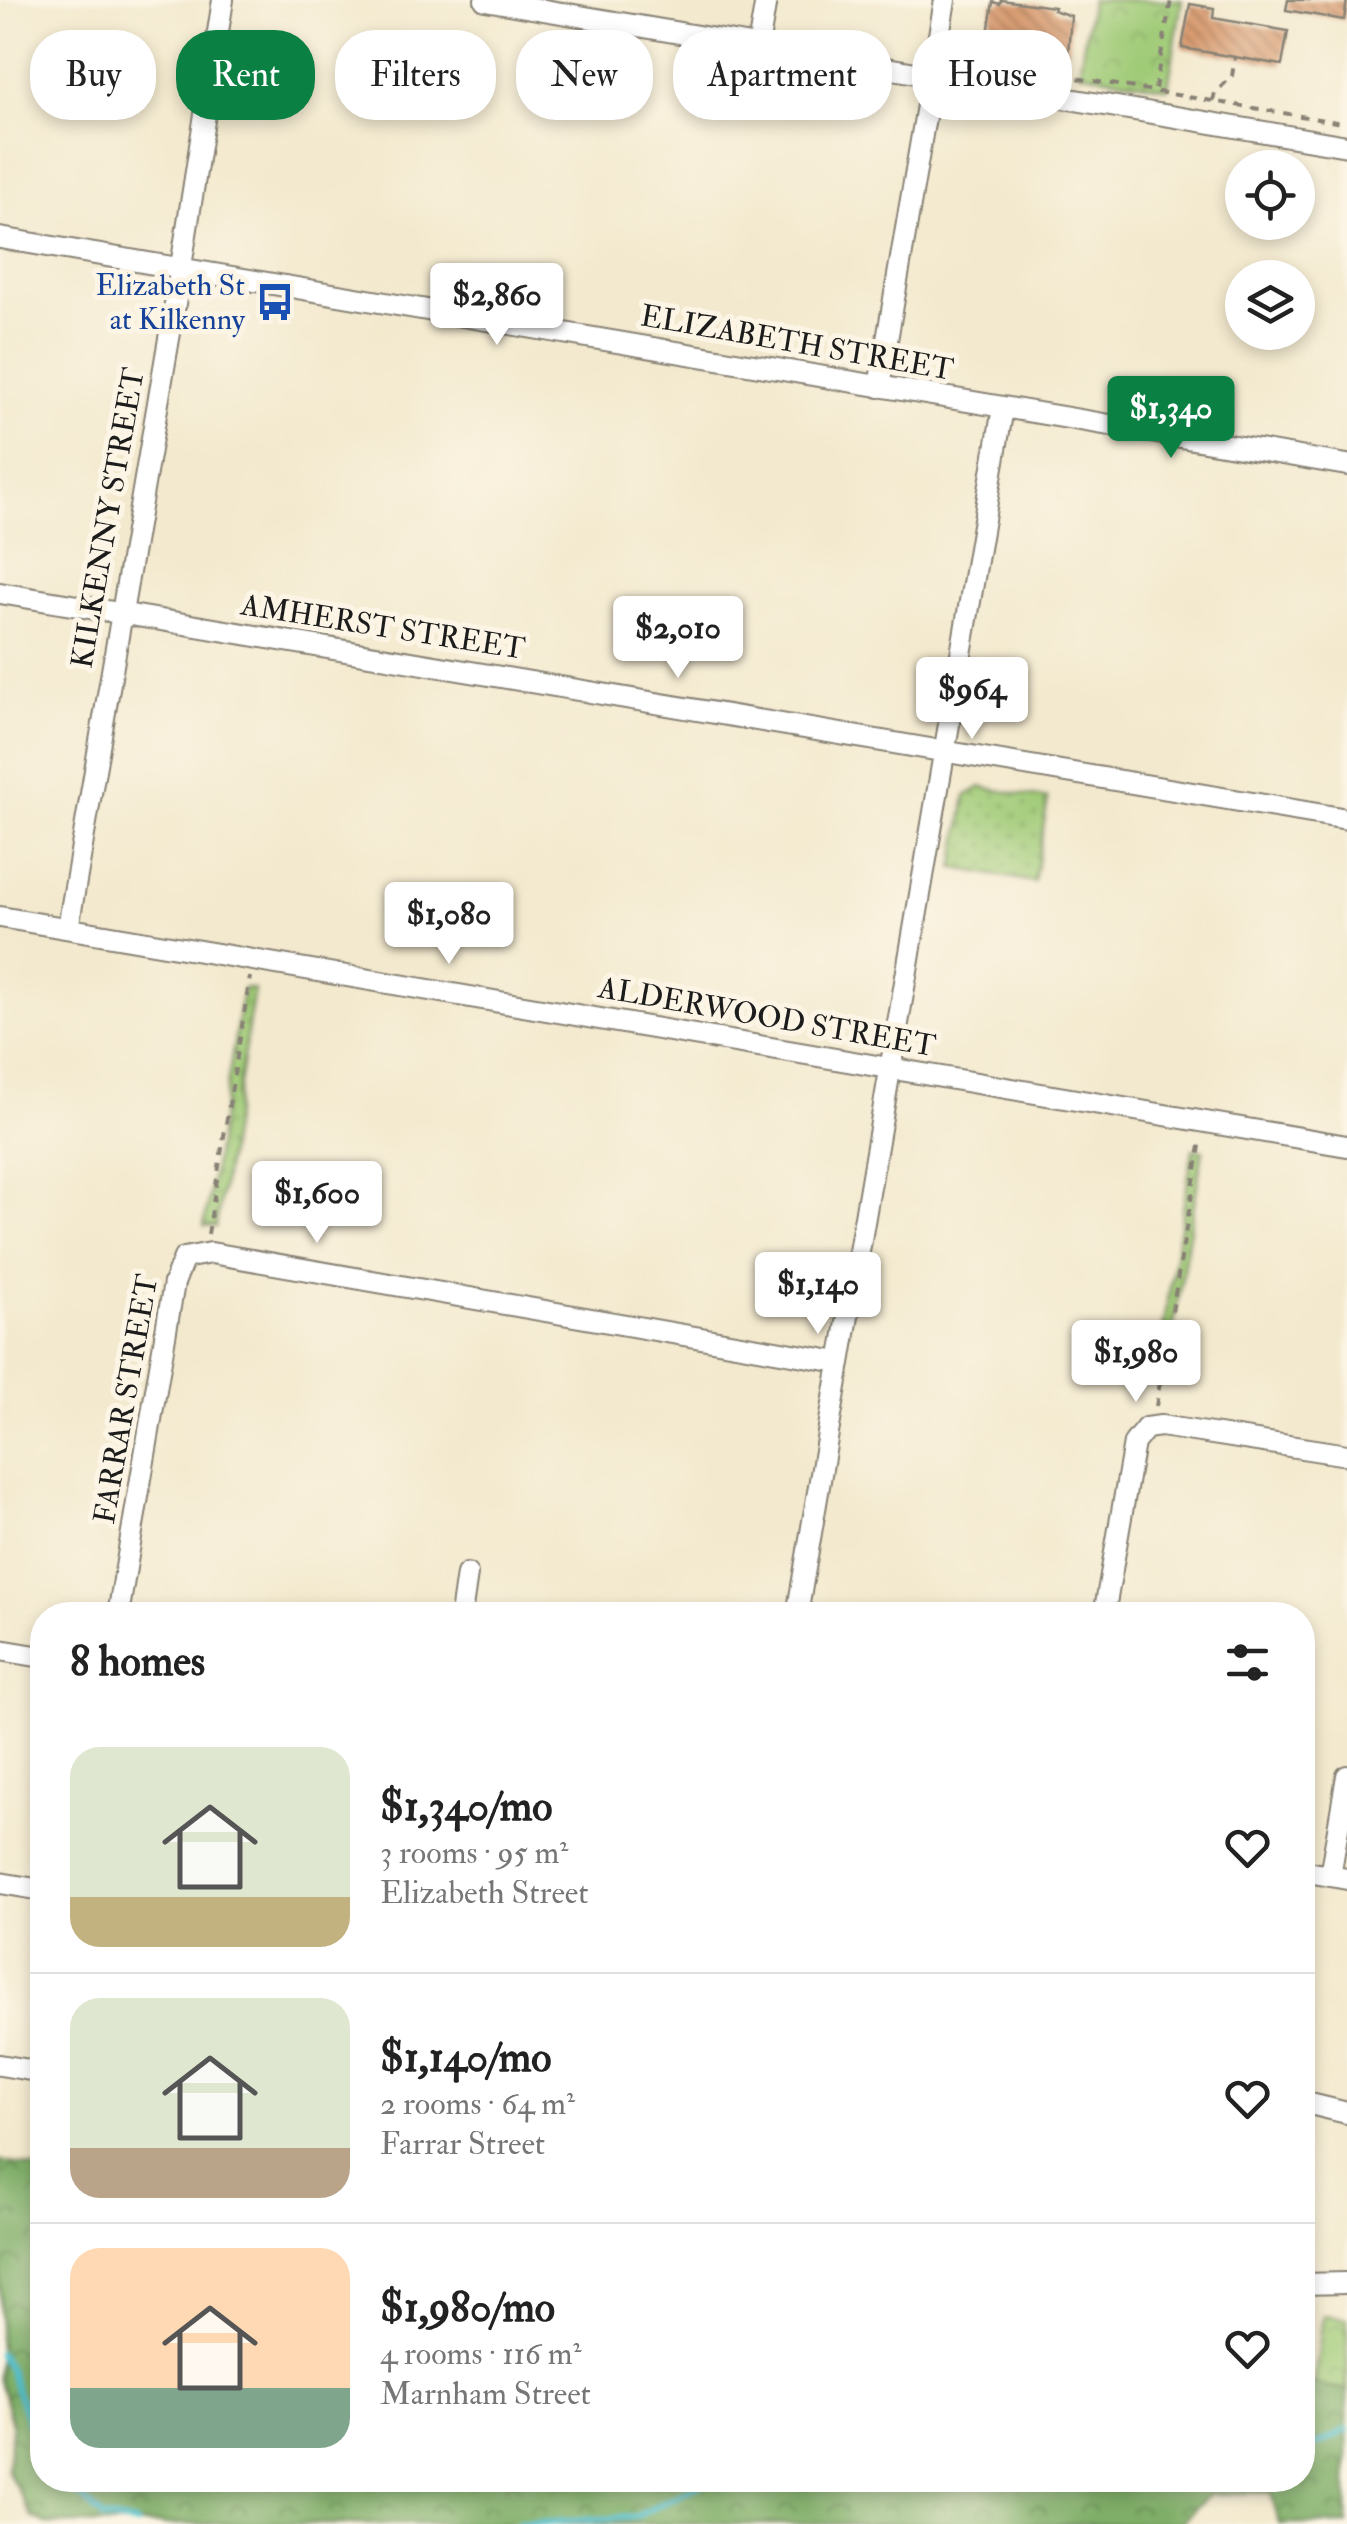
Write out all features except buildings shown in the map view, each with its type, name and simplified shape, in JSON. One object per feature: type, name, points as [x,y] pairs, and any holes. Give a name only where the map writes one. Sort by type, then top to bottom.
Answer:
[{"type":"street","name":"KILKENNY STREET","points":[[68,928],[223,0]]},
{"type":"street","points":[[485,0],[673,32]]},
{"type":"street","points":[[761,30],[766,0]]},
{"type":"street","points":[[941,30],[946,0]]},
{"type":"street","points":[[1072,100],[1347,146]]},
{"type":"street","points":[[878,387],[925,120]]},
{"type":"street","name":"ELIZABETH STREET","points":[[0,238],[1347,466]]},
{"type":"street","points":[[799,1602],[1003,408]]},
{"type":"street","name":"AMHERST STREET","points":[[0,593],[1347,819]]},
{"type":"street","name":"ALDERWOOD STREET","points":[[0,917],[1347,1146]]},
{"type":"street","points":[[211,1253],[839,1362]]},
{"type":"street","name":"FARRAR STREET","points":[[120,1602],[174,1283],[184,1258],[211,1253]]},
{"type":"street","points":[[1106,1602],[1134,1443],[1146,1428],[1161,1426],[1347,1455]]},
{"type":"street","points":[[463,1602],[467,1574]]},
{"type":"street","points":[[0,1650],[30,1655]]},
{"type":"street","points":[[1338,1878],[1347,1776]]},
{"type":"street","points":[[0,1883],[30,1888]]},
{"type":"street","points":[[0,2065],[30,2070]]},
{"type":"street","points":[[1315,2105],[1347,2114]]},
{"type":"street","points":[[1315,2284],[1347,2283]]},
{"type":"path","points":[[1155,91],[1171,0]]},
{"type":"path","points":[[1213,101],[1215,93],[1232,76],[1235,57]]},
{"type":"path","points":[[1072,77],[1342,123]]},
{"type":"path","points":[[211,1253],[208,1228],[254,959]]},
{"type":"path","points":[[1161,1426],[1155,1401],[1204,1121]]},
{"type":"green space","points":[[1091,0],[1182,0],[1168,88],[1079,72]]},
{"type":"green space","points":[[980,787],[1048,799],[1034,882],[954,868],[966,796]]},
{"type":"green space","points":[[243,988],[254,990],[216,1227],[204,1226]]},
{"type":"green space","points":[[1193,1149],[1203,1150],[1165,1378],[1155,1377]]},
{"type":"green space","points":[[0,2161],[30,2167],[30,2492],[1271,2492],[1209,2494],[1180,2524],[47,2524],[32,2517],[7,2470],[12,2426],[0,2378]]},
{"type":"green space","points":[[1323,2315],[1347,2318],[1347,2390],[1315,2384]]},
{"type":"green space","points":[[1347,2353],[1347,2524],[1279,2524],[1271,2492],[1315,2492],[1315,2383]]},
{"type":"waterway","points":[[0,2354],[30,2427]]},
{"type":"waterway","points":[[1315,2445],[1347,2430]]},
{"type":"waterway","points":[[76,2492],[103,2518],[136,2524]]},
{"type":"waterway","points":[[519,2524],[635,2517],[686,2492]]},
{"type":"place","name":"Elizabeth St at Kilkenny","points":[[275,302]]}]
